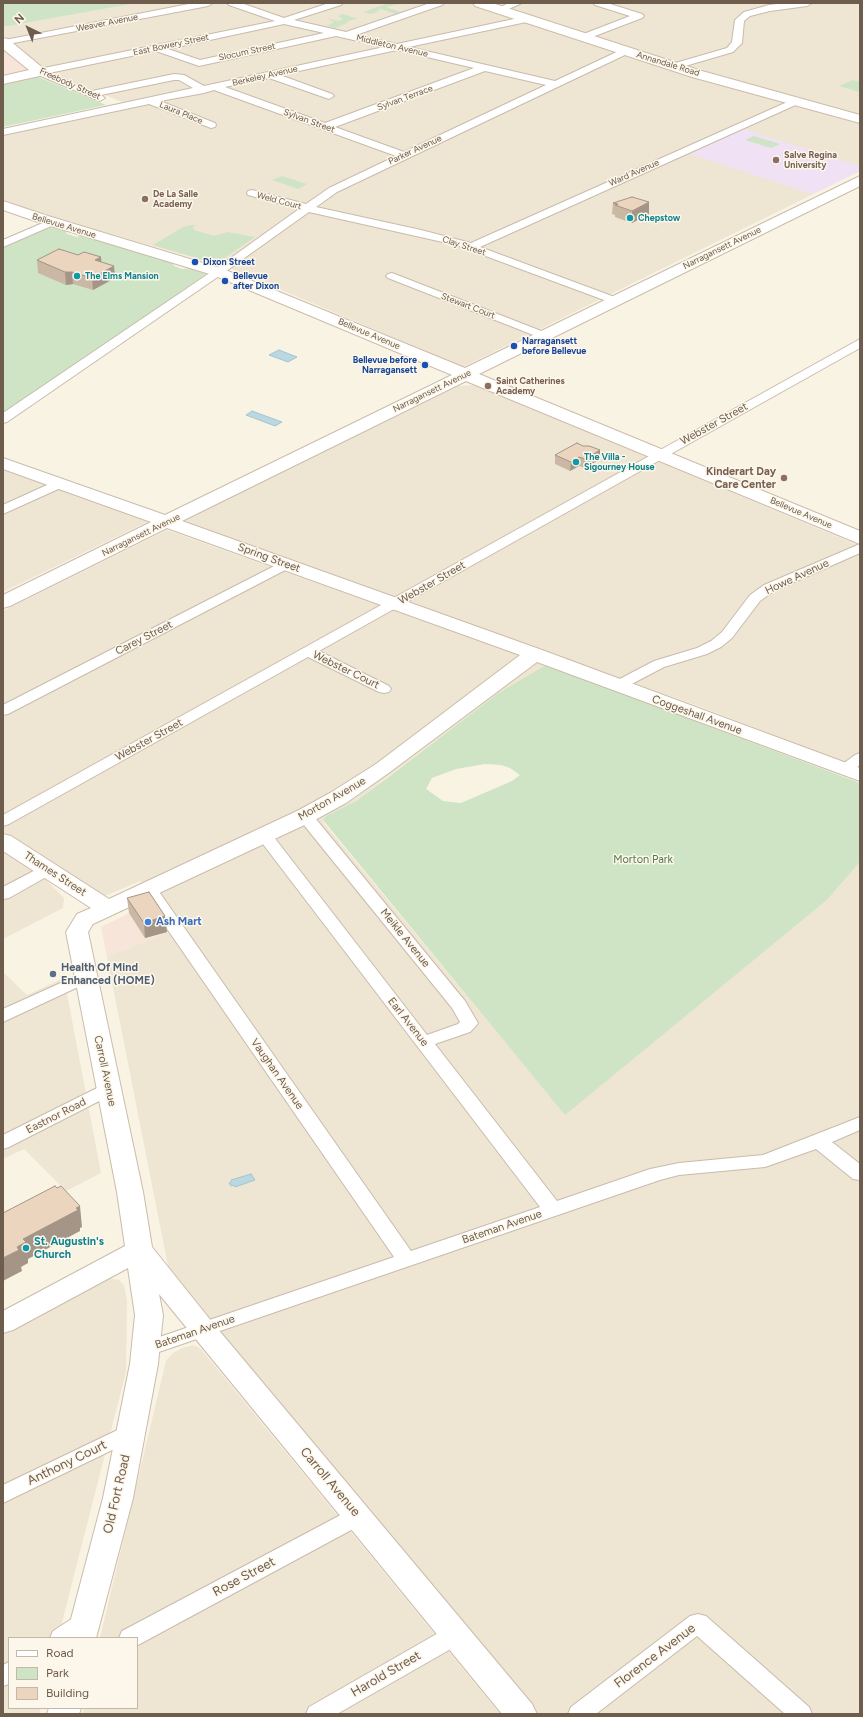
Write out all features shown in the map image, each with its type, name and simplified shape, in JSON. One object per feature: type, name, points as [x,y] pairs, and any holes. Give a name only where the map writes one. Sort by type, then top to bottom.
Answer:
[{"type":"main road","name":"Annandale Road","points":[[479,3],[675,66],[860,119]]},
{"type":"main road","name":"Freebody Street","points":[[4,42],[39,72]]},
{"type":"main road","name":"East Bowery Street","points":[[3,80],[39,72]]},
{"type":"main road","name":"Narragansett Avenue","points":[[3,602],[860,180]]},
{"type":"main road","name":"Bellevue Avenue","points":[[3,206],[218,272],[860,538]]},
{"type":"main road","name":"Spring Street","points":[[3,463],[535,654]]},
{"type":"main road","name":"Coggeshall Avenue","points":[[535,654],[619,686],[855,767]]},
{"type":"main road","name":"Morton Avenue","points":[[107,908],[149,890],[306,816],[338,798],[378,772],[535,654]]},
{"type":"main road","name":"Thames Street","points":[[3,841],[49,869],[107,908]]},
{"type":"main road","name":"Carroll Avenue","points":[[107,908],[85,919],[77,932],[140,1250],[149,1315],[146,1349]]},
{"type":"main road","name":"Carroll Avenue","points":[[140,1250],[202,1329],[521,1714]]},
{"type":"main road","points":[[3,1323],[140,1250]]},
{"type":"main road","name":"Old Fort Road","points":[[75,1633],[118,1498],[146,1349]]},
{"type":"street","name":"Weaver Avenue","points":[[4,42],[208,3]]},
{"type":"street","name":"Middleton Avenue","points":[[232,3],[285,21],[554,84]]},
{"type":"street","name":"East Bowery Street","points":[[39,72],[285,21],[338,3]]},
{"type":"street","name":"Slocum Street","points":[[157,48],[200,63],[343,34],[439,3]]},
{"type":"street","points":[[499,10],[517,3]]},
{"type":"street","points":[[584,37],[639,16],[598,3]]},
{"type":"street","points":[[675,66],[725,52],[733,48],[737,43],[740,20],[747,14],[769,8],[807,3]]},
{"type":"street","name":"Berkeley Avenue","points":[[3,132],[204,90],[528,19]]},
{"type":"street","name":"Parker Avenue","points":[[218,272],[333,190],[402,155],[626,51]]},
{"type":"street","name":"Sylvan Terrace","points":[[325,127],[484,68]]},
{"type":"street","name":"Freebody Street","points":[[39,72],[121,107]]},
{"type":"street","points":[[270,75],[329,96]]},
{"type":"street","points":[[91,94],[167,78],[181,77],[204,90]]},
{"type":"street","name":"Sylvan Street","points":[[216,87],[402,155]]},
{"type":"street","name":"Laura Place","points":[[150,101],[211,125]]},
{"type":"street","name":"Ward Avenue","points":[[471,247],[725,132],[797,102]]},
{"type":"street","name":"Weld Court","points":[[252,193],[307,208]]},
{"type":"street","name":"Clay Street","points":[[307,208],[421,233],[471,247],[616,301]]},
{"type":"street","points":[[3,244],[52,222]]},
{"type":"street","points":[[3,419],[218,272]]},
{"type":"street","name":"Stewart Court","points":[[392,276],[545,336]]},
{"type":"street","name":"Webster Street","points":[[3,821],[395,604],[860,343]]},
{"type":"street","points":[[3,510],[60,483]]},
{"type":"street","name":"Howe Avenue","points":[[619,686],[648,669],[702,651],[716,644],[727,635],[756,598],[769,588],[860,548]]},
{"type":"street","name":"Carey Street","points":[[3,711],[286,564]]},
{"type":"street","name":"Webster Court","points":[[308,651],[384,689]]},
{"type":"street","name":"Meikle Avenue","points":[[306,816],[459,1005],[467,1018],[469,1023],[464,1028],[424,1042]]},
{"type":"street","name":"Earl Avenue","points":[[264,835],[553,1210]]},
{"type":"street","points":[[3,894],[49,869]]},
{"type":"street","name":"Vaughan Avenue","points":[[149,890],[406,1259]]},
{"type":"street","points":[[3,1016],[85,977]]},
{"type":"street","name":"Eastnor Road","points":[[3,1143],[109,1089]]},
{"type":"street","name":"Bateman Avenue","points":[[146,1349],[657,1174],[679,1169],[765,1161],[818,1141],[860,1122]]},
{"type":"street","points":[[818,1141],[860,1174]]},
{"type":"street","name":"Anthony Court","points":[[3,1495],[130,1432]]},
{"type":"street","name":"Rose Street","points":[[132,1637],[358,1516]]},
{"type":"street","name":"Florence Avenue","points":[[579,1714],[698,1622],[801,1714]]},
{"type":"street","name":"Harold Street","points":[[317,1714],[455,1635]]},
{"type":"shaded area","points":[[137,3],[860,3],[860,171],[463,367],[232,269],[25,209],[3,199],[3,134],[132,106],[44,70],[3,37],[3,27]]},
{"type":"shaded area","points":[[3,47],[31,71],[3,78]]},
{"type":"shaded area","name":"Salve Regina University","points":[[743,129],[860,166],[860,171],[812,194],[690,154]]},
{"type":"shaded area","points":[[475,385],[860,546],[860,768],[701,707],[180,522],[458,386]]},
{"type":"shaded area","points":[[3,466],[149,521],[3,592]]},
{"type":"shaded area","points":[[167,530],[550,666],[497,694],[356,801],[326,816],[323,822],[565,1114],[827,900],[860,862],[860,1714],[539,1714],[173,1278],[168,1266],[107,957],[173,930],[140,881],[105,896],[3,832],[3,611]]},
{"type":"shaded area","points":[[3,850],[36,870],[64,898],[63,908],[3,939]]},
{"type":"shaded area","points":[[153,901],[173,930],[107,957],[101,927]]},
{"type":"shaded area","points":[[3,972],[27,995],[64,978],[101,1173],[66,1191],[24,1149],[3,1159]]},
{"type":"shaded area","points":[[108,1278],[119,1280],[124,1285],[127,1300],[126,1372],[58,1637],[8,1637],[8,1709],[41,1709],[39,1714],[3,1714],[3,1334],[94,1283]]},
{"type":"shaded area","points":[[194,1345],[201,1349],[500,1714],[82,1714],[84,1709],[138,1709],[138,1637],[100,1637],[166,1361],[173,1353],[182,1348]]},
{"type":"green space","points":[[3,3],[137,3],[3,27]]},
{"type":"green space","points":[[389,3],[403,3],[386,7],[400,12],[395,14],[378,8],[380,10],[376,11],[378,12],[370,14],[363,12]]},
{"type":"green space","points":[[343,14],[358,19],[347,21],[349,22],[335,28],[327,26],[334,22],[327,18],[339,21],[343,19],[338,16]]},
{"type":"green space","points":[[36,76],[106,105],[3,127],[3,83]]},
{"type":"green space","points":[[853,80],[860,82],[860,92],[839,86]]},
{"type":"green space","points":[[754,136],[780,144],[771,148],[745,140]]},
{"type":"green space","points":[[282,176],[307,184],[298,189],[272,180]]},
{"type":"green space","points":[[196,225],[193,227],[194,230],[214,236],[228,232],[255,237],[220,261],[213,263],[153,245],[183,227]]},
{"type":"green space","points":[[51,227],[67,231],[67,234],[77,237],[83,235],[175,263],[173,264],[174,266],[182,269],[191,268],[206,274],[110,342],[3,413],[3,248]]},
{"type":"green space","name":"Morton Park","points":[[546,665],[860,783],[860,862],[827,900],[565,1115],[323,820],[326,816],[356,801],[497,694]],"holes":[[[485,764],[501,765],[510,768],[520,775],[512,781],[461,803],[443,801],[426,789],[432,778],[456,769]]]},
{"type":"water","points":[[279,350],[297,357],[288,362],[269,355]]},
{"type":"water","points":[[252,411],[282,422],[275,426],[246,415]]},
{"type":"water","points":[[251,1174],[255,1180],[235,1187],[234,1185],[231,1186],[229,1183],[232,1182],[231,1180]]},
{"type":"building","points":[[632,197],[649,202],[632,211],[613,203]]},
{"type":"building","points":[[59,249],[78,255],[84,252],[101,257],[95,260],[114,266],[92,278],[72,272],[65,272],[37,260]]},
{"type":"building","points":[[577,443],[600,450],[585,459],[579,457],[571,462],[555,455]]},
{"type":"building","points":[[149,892],[165,916],[144,923],[127,898]]},
{"type":"building","points":[[55,1186],[57,1188],[61,1186],[80,1206],[76,1208],[78,1210],[23,1239],[26,1242],[17,1247],[19,1250],[3,1258],[3,1213]]},
{"type":"place","name":"Salve Regina University","points":[[776,160]]},
{"type":"place","name":"De La Salle Academy","points":[[145,199]]},
{"type":"place","name":"Chepstow","points":[[630,218]]},
{"type":"place","name":"Dixon Street","points":[[195,262]]},
{"type":"place","name":"The Elms Mansion","points":[[77,276]]},
{"type":"place","name":"Bellevue after Dixon","points":[[225,281]]},
{"type":"place","name":"Narragansett before Bellevue","points":[[514,346]]},
{"type":"place","name":"Bellevue before Narragansett","points":[[425,365]]},
{"type":"place","name":"Saint Catherines Academy","points":[[488,386]]},
{"type":"place","name":"The Villa - Sigourney House","points":[[576,462]]},
{"type":"place","name":"Kinderart Day Care Center","points":[[784,478]]},
{"type":"place","name":"Ash Mart","points":[[148,922]]},
{"type":"place","name":"Health Of Mind Enhanced (HOME)","points":[[53,974]]},
{"type":"place","name":"St. Augustin's Church","points":[[26,1248]]}]
